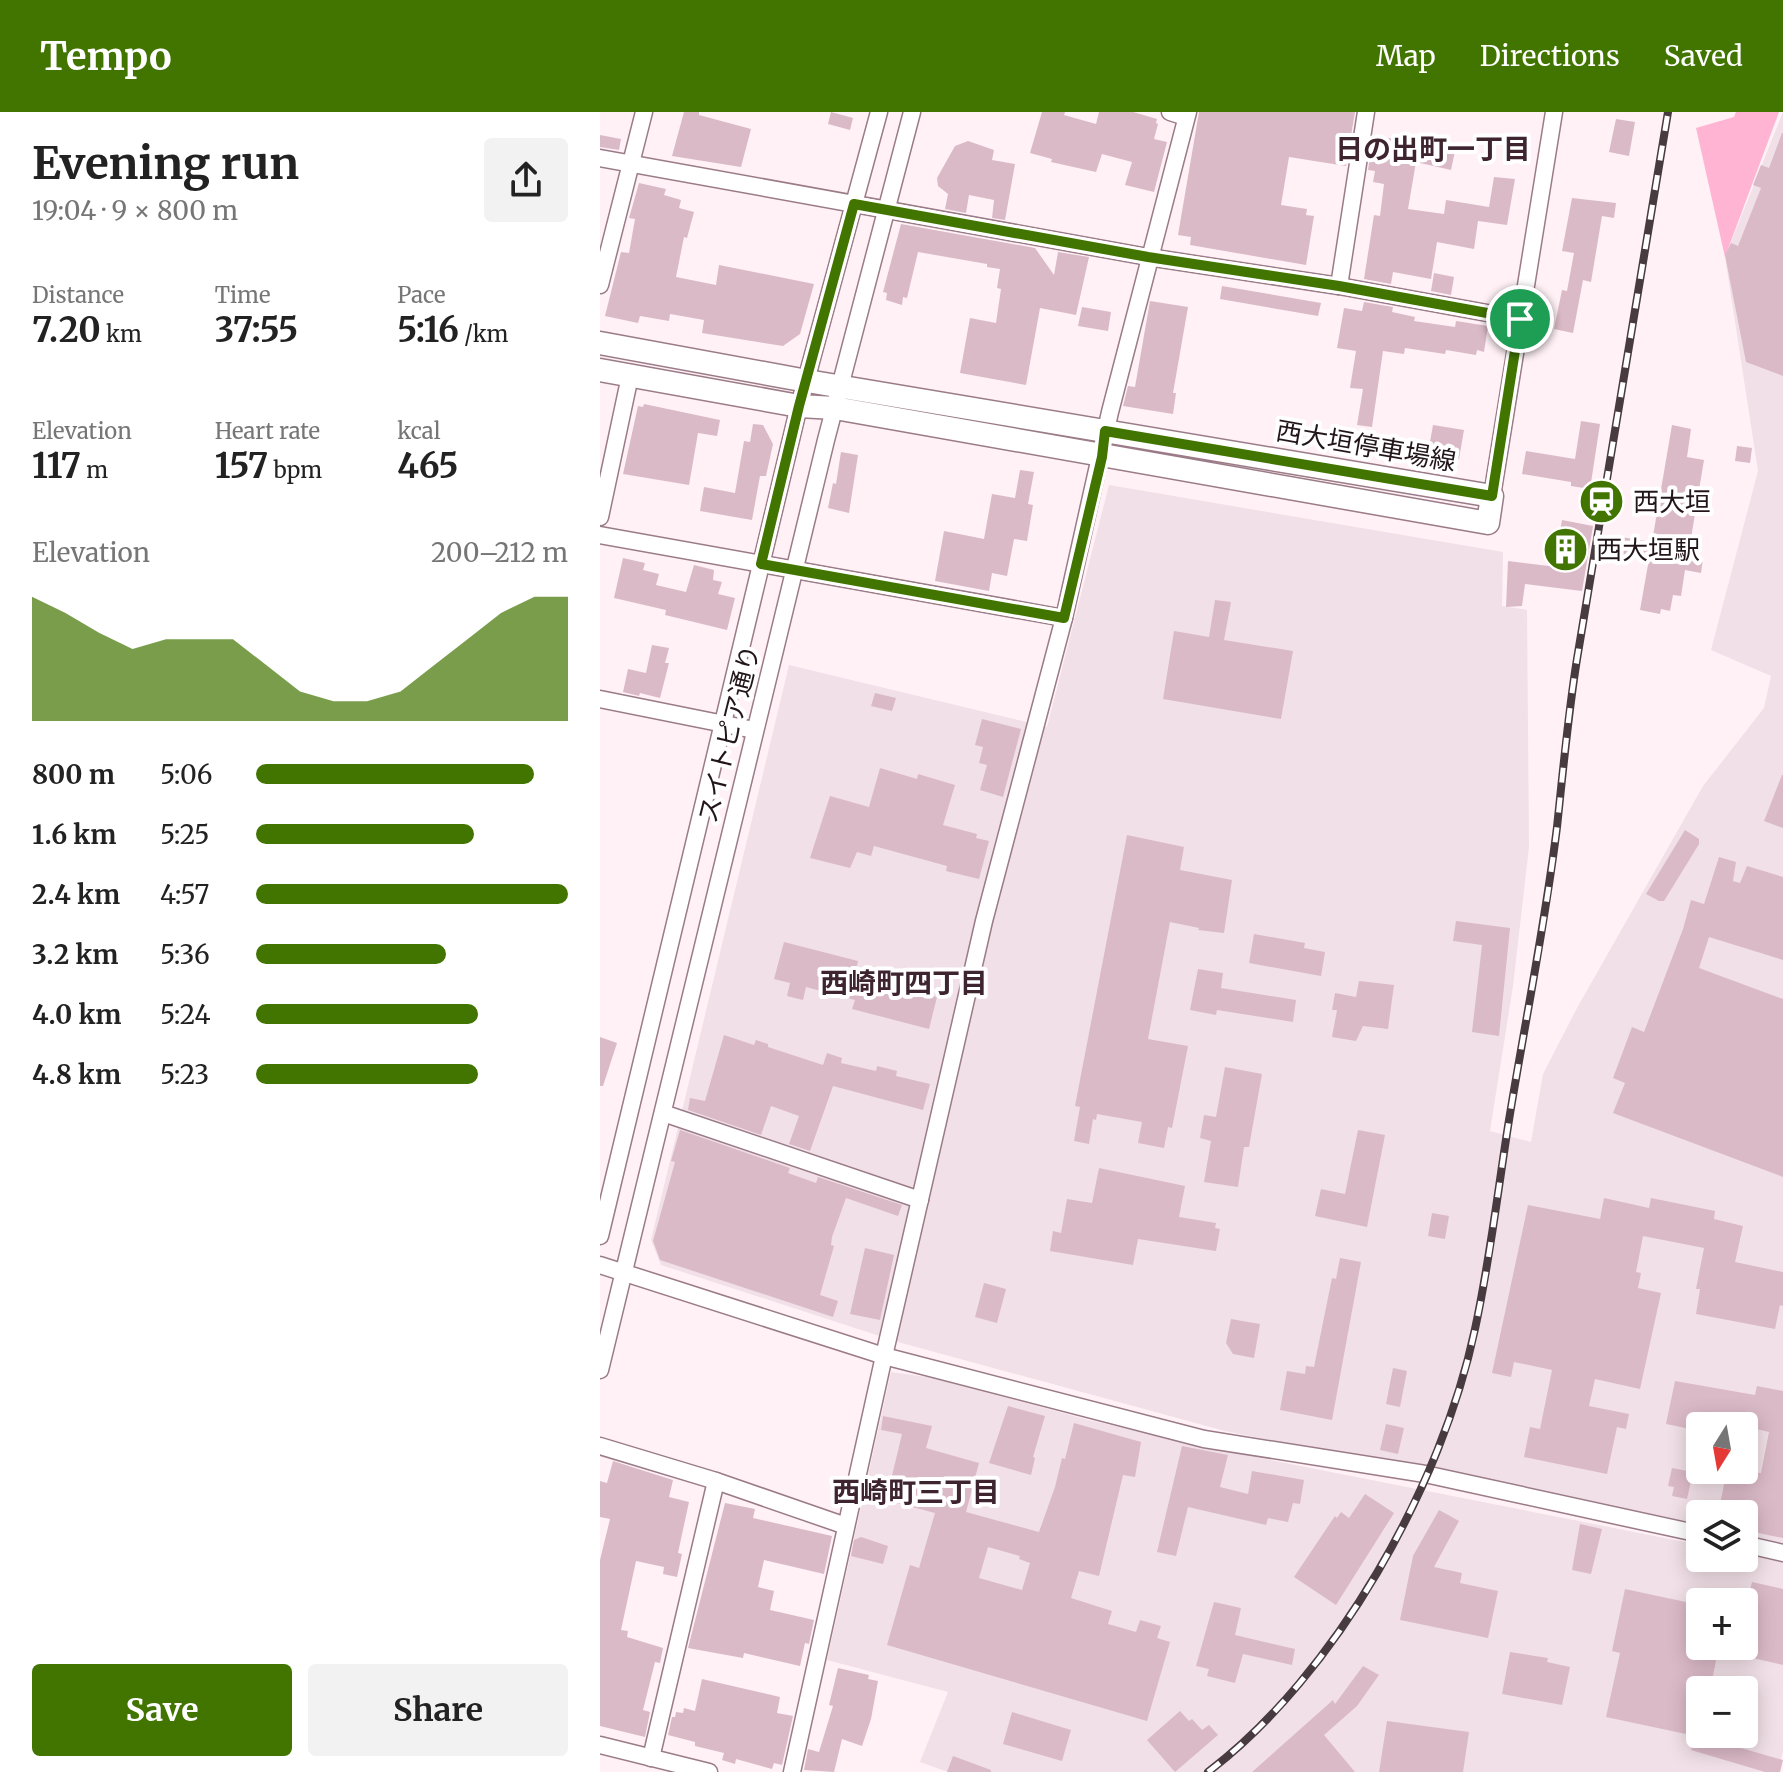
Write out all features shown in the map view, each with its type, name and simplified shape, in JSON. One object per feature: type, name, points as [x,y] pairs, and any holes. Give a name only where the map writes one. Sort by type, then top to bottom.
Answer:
[{"type":"main road","name":"西大垣停車場線","points":[[600,343],[807,381],[1492,496],[1488,523],[835,408],[799,406],[600,370]]},
{"type":"street","points":[[600,285],[644,112]]},
{"type":"street","points":[[600,1236],[799,406],[879,112]]},
{"type":"street","name":"スイトピア通り","points":[[600,1370],[754,730],[912,112]]},
{"type":"street","points":[[792,1772],[984,921],[1064,618],[1102,457],[1105,431],[1187,114],[1170,112]]},
{"type":"street","points":[[1339,286],[1366,112]]},
{"type":"street","points":[[1492,496],[1554,112]]},
{"type":"street","points":[[600,158],[1148,257],[1339,286],[1520,319]]},
{"type":"street","points":[[600,517],[630,376]]},
{"type":"street","points":[[600,535],[1064,618]]},
{"type":"street","points":[[600,699],[754,730]]},
{"type":"street","points":[[663,1113],[920,1200]]},
{"type":"street","points":[[600,1265],[884,1356],[1204,1439],[1425,1474],[1686,1531]]},
{"type":"street","points":[[600,1446],[716,1481],[846,1526]]},
{"type":"street","points":[[651,1758],[716,1481]]},
{"type":"street","points":[[1758,1547],[1783,1553]]},
{"type":"street","points":[[600,1745],[709,1772]]},
{"type":"shaded area","points":[[1736,112],[1779,112],[1725,257],[1696,128],[1734,117]]},
{"type":"shaded area","points":[[1783,112],[1783,1543],[1758,1538],[1758,1500],[1686,1500],[1686,1523],[1225,1431],[898,1342],[661,1265],[651,1240],[789,665],[1047,727],[1109,485],[1503,552],[1502,606],[1527,610],[1529,847],[1513,986],[1490,1131],[1531,1142],[1543,1074],[1577,1008],[1703,786],[1764,708],[1771,676],[1711,650],[1758,471],[1725,257]]},
{"type":"shaded area","points":[[891,1372],[941,1379],[1088,1420],[1250,1456],[1686,1542],[1686,1572],[1758,1572],[1758,1557],[1783,1561],[1783,1752],[1777,1772],[948,1772],[920,1762],[948,1692],[827,1660]]},
{"type":"building","points":[[684,112],[699,112],[699,115],[751,129],[741,167],[672,156]]},
{"type":"building","points":[[831,112],[853,118],[850,130],[828,124]]},
{"type":"building","points":[[1042,112],[1065,112],[1064,115],[1096,124],[1099,112],[1133,112],[1157,119],[1154,139],[1167,142],[1154,192],[1125,185],[1132,162],[1102,154],[1096,172],[1051,162],[1052,159],[1030,153]]},
{"type":"building","points":[[1199,112],[1355,112],[1346,166],[1289,157],[1281,205],[1307,209],[1306,215],[1314,216],[1306,265],[1190,245],[1191,237],[1178,235]]},
{"type":"building","points":[[1616,119],[1635,122],[1629,156],[1609,152]]},
{"type":"building","points":[[1782,133],[1783,376],[1746,362],[1725,255],[1731,243],[1738,246],[1761,188],[1753,185],[1761,165],[1769,168]]},
{"type":"building","points":[[600,135],[621,139],[619,150],[600,147]]},
{"type":"building","points":[[1373,136],[1425,143],[1455,151],[1451,170],[1416,162],[1408,209],[1444,214],[1446,200],[1489,207],[1494,177],[1515,179],[1507,225],[1478,221],[1474,249],[1437,242],[1431,279],[1393,272],[1391,284],[1364,279],[1374,215],[1380,216],[1384,184],[1373,182],[1375,171],[1368,170]]},
{"type":"building","points":[[968,141],[994,150],[992,160],[1015,164],[1005,220],[992,218],[994,200],[969,195],[966,213],[945,209],[948,194],[938,186],[937,178],[955,146]]},
{"type":"building","points":[[639,183],[666,189],[664,195],[681,200],[679,208],[694,212],[687,238],[684,237],[676,277],[716,285],[719,265],[814,284],[800,334],[783,346],[702,333],[704,320],[670,314],[669,321],[640,316],[638,323],[605,316],[621,252],[629,253],[635,219],[629,218]]},
{"type":"building","points":[[1572,198],[1616,203],[1614,218],[1602,216],[1591,282],[1583,280],[1573,333],[1554,329],[1562,290],[1567,291],[1574,253],[1562,251]]},
{"type":"building","points":[[901,224],[1035,248],[1054,275],[1058,252],[1089,257],[1076,315],[1040,308],[1026,385],[960,373],[970,318],[996,323],[1001,289],[997,288],[1000,269],[918,252],[907,298],[903,297],[902,305],[886,300],[887,293],[883,292]]},
{"type":"building","points":[[1434,273],[1454,277],[1451,295],[1431,291]]},
{"type":"building","points":[[1222,286],[1321,303],[1318,316],[1220,299]]},
{"type":"building","points":[[1150,301],[1188,307],[1173,393],[1176,393],[1173,414],[1123,406],[1128,386],[1135,387]]},
{"type":"building","points":[[1364,302],[1393,307],[1392,312],[1415,317],[1414,321],[1455,327],[1456,321],[1488,326],[1484,352],[1477,350],[1476,355],[1446,350],[1445,354],[1405,348],[1404,354],[1383,351],[1372,427],[1357,425],[1363,389],[1350,388],[1356,351],[1337,348],[1344,308],[1362,311]]},
{"type":"building","points":[[1082,307],[1111,312],[1108,331],[1078,326]]},
{"type":"building","points":[[644,404],[720,420],[717,436],[698,433],[689,485],[623,474],[638,406],[643,407]]},
{"type":"building","points":[[1581,421],[1600,424],[1590,489],[1571,486],[1571,482],[1522,474],[1526,451],[1575,459]]},
{"type":"building","points":[[753,424],[763,425],[773,444],[766,476],[760,476],[752,520],[700,511],[704,487],[735,493],[744,441],[750,442]]},
{"type":"building","points":[[1433,425],[1464,430],[1459,459],[1428,453]]},
{"type":"building","points":[[1672,425],[1691,429],[1687,457],[1704,460],[1688,556],[1703,559],[1701,573],[1685,570],[1681,596],[1673,595],[1670,611],[1661,609],[1660,614],[1640,610],[1649,559],[1618,554],[1621,537],[1652,542]]},
{"type":"building","points":[[1737,446],[1752,448],[1750,463],[1735,461]]},
{"type":"building","points":[[841,452],[858,455],[849,513],[828,508]]},
{"type":"building","points":[[1020,470],[1034,472],[1028,504],[1033,505],[1027,541],[1014,539],[1007,576],[992,573],[989,591],[935,581],[944,531],[984,539],[992,494],[1015,498]]},
{"type":"building","points":[[1562,520],[1593,526],[1582,591],[1525,584],[1522,606],[1506,607],[1508,561],[1549,566],[1553,543],[1558,544]]},
{"type":"building","points":[[623,558],[645,563],[643,570],[659,574],[656,585],[686,592],[694,565],[714,570],[713,580],[722,582],[718,594],[735,598],[727,630],[665,615],[666,610],[614,598]]},
{"type":"building","points":[[1215,600],[1231,602],[1224,640],[1293,651],[1281,719],[1163,699],[1174,631],[1209,637]]},
{"type":"building","points":[[652,645],[669,648],[665,663],[669,663],[660,698],[623,692],[628,669],[646,673]]},
{"type":"building","points":[[875,693],[896,698],[892,711],[871,706]]},
{"type":"building","points":[[982,719],[1021,729],[1003,797],[980,790],[987,765],[979,763],[983,747],[975,745]]},
{"type":"building","points":[[880,768],[917,779],[918,774],[955,785],[943,825],[977,834],[976,838],[989,841],[979,879],[946,871],[947,866],[874,846],[871,856],[857,852],[850,868],[810,858],[830,796],[869,807]]},
{"type":"building","points":[[1783,775],[1783,828],[1764,821]]},
{"type":"building","points":[[1685,830],[1699,839],[1699,844],[1664,901],[1659,901],[1646,894]]},
{"type":"building","points":[[1127,835],[1184,847],[1180,870],[1232,880],[1224,933],[1170,922],[1148,1039],[1188,1046],[1172,1128],[1168,1127],[1164,1148],[1138,1143],[1142,1122],[1097,1114],[1096,1120],[1093,1119],[1089,1144],[1074,1141],[1080,1107],[1075,1106]]},
{"type":"building","points":[[1719,857],[1736,862],[1733,881],[1740,883],[1747,866],[1783,877],[1783,960],[1709,937],[1699,968],[1783,999],[1783,1177],[1613,1113],[1625,1083],[1613,1078],[1632,1027],[1644,1032],[1691,900],[1704,904]]},
{"type":"building","points":[[1456,921],[1510,928],[1499,1036],[1472,1032],[1482,945],[1453,941]]},
{"type":"building","points":[[1254,934],[1305,943],[1304,948],[1325,952],[1321,976],[1249,963]]},
{"type":"building","points":[[784,942],[858,961],[855,976],[937,997],[929,1029],[852,1009],[855,1000],[806,987],[803,1000],[787,996],[790,983],[774,979]]},
{"type":"building","points":[[1198,969],[1223,973],[1221,988],[1296,1000],[1293,1022],[1217,1010],[1216,1015],[1190,1010]]},
{"type":"building","points":[[1359,981],[1394,985],[1388,1029],[1363,1026],[1356,1041],[1332,1037],[1337,1010],[1332,1010],[1335,993],[1356,997]]},
{"type":"building","points":[[724,1035],[754,1045],[756,1040],[823,1065],[827,1053],[842,1058],[841,1063],[876,1071],[877,1066],[897,1071],[896,1076],[930,1084],[923,1110],[833,1086],[810,1151],[789,1144],[799,1116],[771,1106],[761,1135],[688,1110],[690,1098],[705,1101]]},
{"type":"building","points":[[600,1037],[617,1043],[603,1086],[600,1086]]},
{"type":"building","points":[[1225,1067],[1262,1074],[1249,1147],[1244,1147],[1238,1187],[1204,1182],[1211,1141],[1200,1138],[1204,1115],[1216,1117]]},
{"type":"building","points":[[680,1130],[790,1168],[788,1173],[816,1183],[818,1177],[902,1205],[898,1216],[846,1198],[832,1237],[831,1245],[834,1246],[820,1295],[838,1301],[833,1317],[660,1260],[653,1241],[675,1162],[671,1161]]},
{"type":"building","points":[[1358,1130],[1385,1135],[1367,1227],[1315,1216],[1321,1189],[1345,1194]]},
{"type":"building","points":[[1099,1168],[1185,1186],[1179,1217],[1216,1223],[1215,1228],[1220,1229],[1216,1251],[1138,1239],[1133,1265],[1050,1251],[1053,1231],[1061,1233],[1067,1199],[1092,1203]]},
{"type":"building","points":[[1604,1198],[1649,1208],[1651,1198],[1715,1211],[1714,1219],[1743,1226],[1735,1262],[1783,1272],[1783,1306],[1780,1305],[1775,1329],[1696,1314],[1700,1289],[1696,1289],[1704,1248],[1643,1236],[1636,1272],[1641,1273],[1638,1288],[1661,1293],[1640,1389],[1595,1379],[1589,1406],[1629,1414],[1626,1429],[1617,1427],[1607,1474],[1524,1457],[1530,1427],[1540,1429],[1552,1370],[1514,1362],[1511,1377],[1492,1373],[1528,1205],[1600,1219]]},
{"type":"building","points":[[1432,1213],[1449,1216],[1445,1239],[1428,1236]]},
{"type":"building","points":[[865,1248],[894,1255],[880,1320],[850,1314]]},
{"type":"building","points":[[1340,1258],[1361,1262],[1332,1420],[1280,1410],[1287,1371],[1305,1374],[1306,1366],[1314,1367],[1332,1278],[1336,1279]]},
{"type":"building","points":[[984,1283],[1006,1289],[997,1323],[975,1317]]},
{"type":"building","points":[[1231,1319],[1260,1324],[1254,1358],[1233,1354],[1226,1343]]},
{"type":"building","points":[[1393,1368],[1407,1371],[1400,1407],[1386,1404]]},
{"type":"building","points":[[1675,1381],[1755,1395],[1757,1386],[1783,1391],[1783,1538],[1758,1533],[1758,1500],[1721,1500],[1724,1484],[1758,1484],[1769,1432],[1758,1429],[1758,1412],[1686,1412],[1686,1428],[1666,1424]]},
{"type":"building","points":[[1008,1406],[1045,1416],[1031,1475],[989,1463]]},
{"type":"building","points":[[883,1416],[932,1426],[926,1448],[979,1463],[966,1512],[1039,1532],[1062,1458],[1065,1459],[1074,1423],[1141,1442],[1135,1477],[1123,1475],[1099,1576],[1079,1571],[1071,1598],[1112,1611],[1108,1624],[1136,1632],[1140,1620],[1161,1626],[1157,1638],[1170,1642],[1147,1721],[887,1645],[910,1565],[919,1568],[935,1513],[897,1503],[901,1487],[890,1484],[902,1434],[881,1430]],"holes":[[[988,1547],[1020,1556],[1019,1559],[1030,1563],[1022,1590],[979,1578]]]},
{"type":"building","points":[[1386,1424],[1404,1428],[1398,1454],[1380,1450]]},
{"type":"building","points":[[1182,1446],[1228,1455],[1220,1487],[1248,1494],[1252,1471],[1304,1480],[1300,1504],[1293,1503],[1288,1522],[1268,1518],[1266,1525],[1188,1507],[1176,1556],[1157,1552]]},
{"type":"building","points":[[613,1461],[673,1480],[669,1497],[689,1502],[678,1553],[682,1554],[677,1577],[663,1574],[664,1567],[636,1561],[621,1630],[628,1631],[627,1637],[663,1648],[660,1663],[655,1662],[643,1710],[650,1712],[645,1737],[600,1726],[600,1560],[610,1519],[600,1517],[600,1481],[607,1483]]},
{"type":"building","points":[[1672,1468],[1686,1471],[1686,1484],[1690,1484],[1687,1499],[1672,1496],[1674,1487],[1668,1486]]},
{"type":"building","points":[[1365,1494],[1394,1513],[1336,1605],[1294,1577],[1335,1516],[1337,1518],[1341,1512],[1349,1518]]},
{"type":"building","points":[[725,1503],[755,1509],[753,1518],[832,1536],[824,1574],[764,1560],[758,1587],[774,1591],[770,1610],[814,1620],[800,1666],[744,1653],[743,1658],[688,1648]]},
{"type":"building","points":[[1439,1510],[1459,1521],[1434,1567],[1462,1573],[1460,1583],[1498,1591],[1488,1638],[1400,1620],[1413,1556]]},
{"type":"building","points":[[1580,1524],[1602,1529],[1591,1574],[1572,1570]]},
{"type":"building","points":[[861,1537],[888,1546],[883,1564],[851,1556],[854,1540]]},
{"type":"building","points":[[1752,1582],[1783,1589],[1783,1665],[1758,1659],[1758,1588],[1751,1588]]},
{"type":"building","points":[[1625,1589],[1686,1602],[1686,1660],[1716,1660],[1713,1676],[1686,1676],[1686,1734],[1606,1717],[1620,1653],[1612,1651]]},
{"type":"building","points":[[1214,1602],[1241,1608],[1235,1635],[1295,1649],[1292,1665],[1243,1654],[1235,1683],[1207,1676],[1209,1669],[1196,1666]]},
{"type":"building","points":[[1510,1652],[1548,1658],[1547,1662],[1570,1667],[1562,1705],[1502,1694]]},
{"type":"building","points":[[1363,1666],[1379,1675],[1357,1706],[1324,1735],[1355,1772],[1252,1772],[1333,1700],[1335,1704]]},
{"type":"building","points":[[838,1668],[869,1675],[868,1679],[878,1681],[862,1746],[842,1739],[834,1772],[804,1770],[808,1749],[819,1752],[833,1706],[829,1705]]},
{"type":"building","points":[[702,1679],[780,1697],[777,1713],[793,1716],[782,1765],[774,1763],[772,1769],[736,1759],[735,1764],[722,1760],[724,1753],[668,1735],[676,1712],[683,1713],[684,1708],[695,1711]]},
{"type":"building","points":[[1180,1711],[1202,1730],[1209,1725],[1218,1735],[1175,1772],[1147,1740]]},
{"type":"building","points":[[1012,1712],[1071,1730],[1062,1761],[1003,1744]]},
{"type":"building","points":[[1387,1721],[1469,1732],[1463,1772],[1379,1772]]},
{"type":"building","points":[[1741,1748],[1783,1760],[1780,1772],[1765,1772],[1691,1750]]},
{"type":"building","points":[[953,1756],[991,1770],[991,1772],[947,1772]]},
{"type":"railway","points":[[1208,1772],[1255,1732],[1299,1684],[1340,1630],[1377,1573],[1410,1512],[1459,1389],[1485,1277],[1541,937],[1577,659],[1668,112]]},
{"type":"place","name":"西大垣","points":[[1602,502]]},
{"type":"place","name":"西大垣駅","points":[[1565,550]]},
{"type":"district","name":"日の出町一丁目","points":[[1433,149]]},
{"type":"district","name":"西崎町四丁目","points":[[904,983]]},
{"type":"district","name":"西崎町三丁目","points":[[916,1492]]},
{"type":"route","points":[[854,204],[1520,319],[1492,496],[1105,431],[1102,457],[1064,618],[761,564],[799,406],[854,204]]}]
